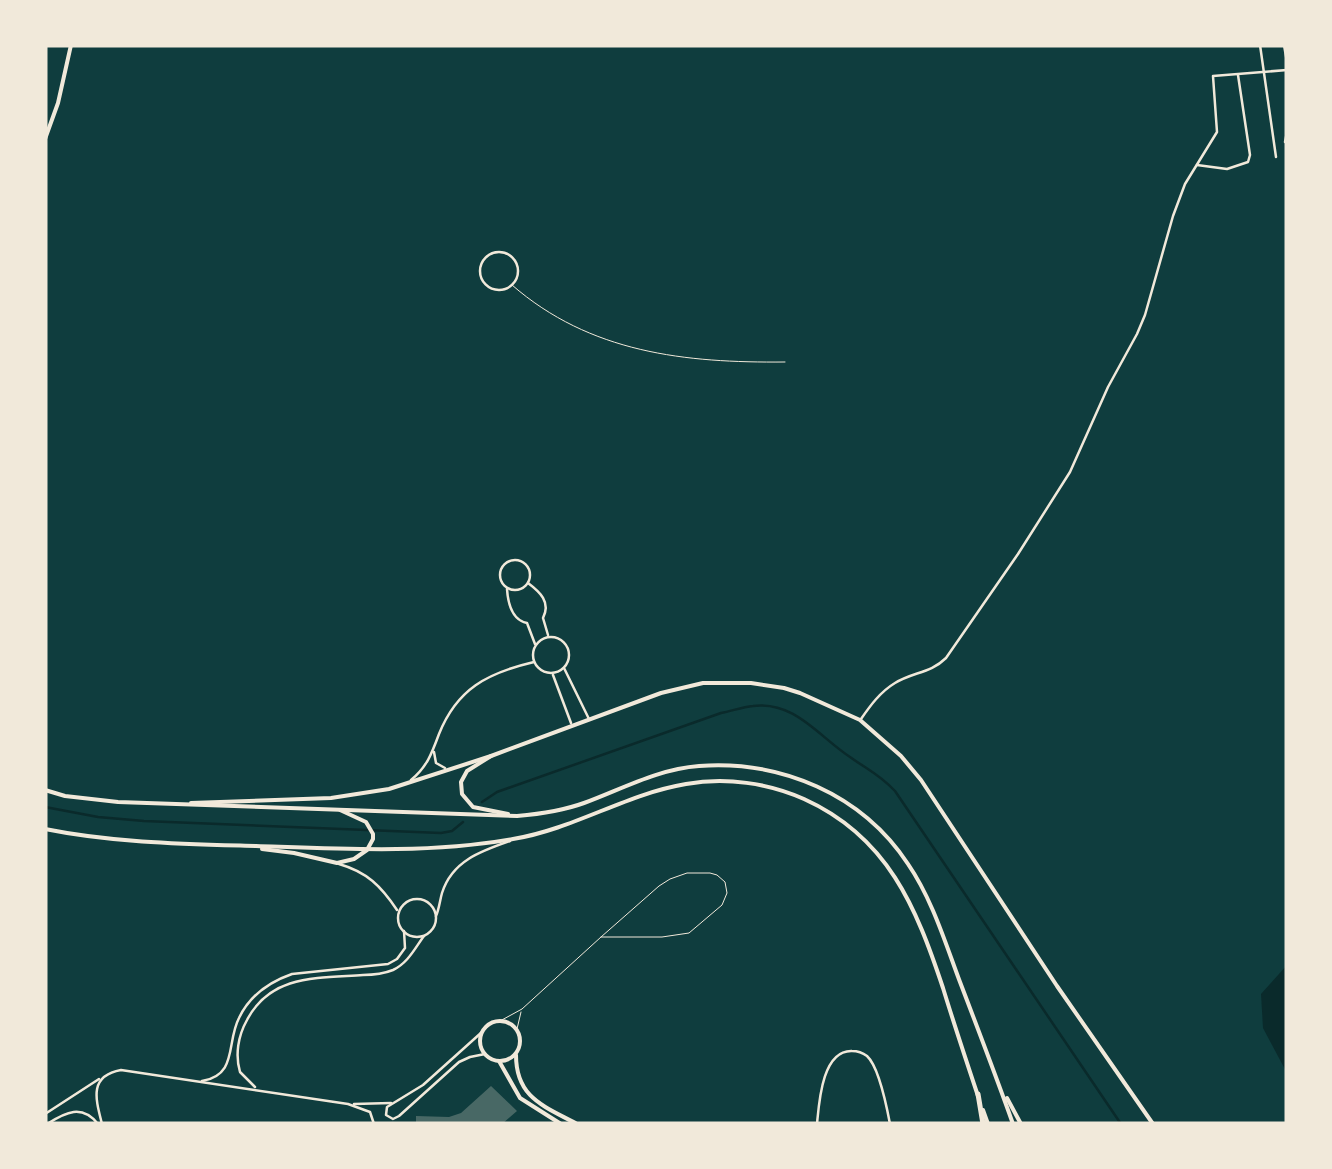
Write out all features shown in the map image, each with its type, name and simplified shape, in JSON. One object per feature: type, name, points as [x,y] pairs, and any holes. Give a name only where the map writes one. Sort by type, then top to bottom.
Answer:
[{"type":"highway","points":[[978,1094],[985,1124]]},
{"type":"main road","points":[[45,139],[71,45]]},
{"type":"main road","points":[[191,803],[331,798],[388,788],[679,688],[750,683],[800,693],[860,720],[901,756],[921,780],[1152,1124]]},
{"type":"main road","points":[[490,756],[467,771],[461,782],[462,794],[481,810],[517,816]]},
{"type":"main road","points":[[45,790],[93,800],[517,816],[569,808],[669,770],[741,766],[794,776],[832,792],[861,813],[892,842],[910,866],[936,920],[1013,1124]]},
{"type":"main road","points":[[45,829],[93,837],[237,846],[466,846],[561,828],[662,789],[707,781],[772,788],[816,805],[840,820],[880,855],[898,878],[912,903],[978,1094]]},
{"type":"main road","points":[[237,846],[294,853],[337,864],[354,860],[368,848],[373,834],[360,818],[336,808]]},
{"type":"main road","points":[[562,1124],[520,1098],[498,1061],[485,1054],[480,1044],[482,1032],[489,1024],[500,1021],[516,1029],[520,1040],[516,1053],[518,1076],[524,1091],[577,1124]]},
{"type":"main road","points":[[498,1061],[516,1053]]},
{"type":"main road","points":[[1000,1085],[1022,1124]]},
{"type":"street","points":[[1260,45],[1276,158]]},
{"type":"street","points":[[1284,45],[1287,62]]},
{"type":"street","points":[[860,720],[895,683],[932,670],[946,658],[1052,502],[1138,334],[1185,184],[1218,128],[1214,75],[1287,70]]},
{"type":"street","points":[[1197,166],[1227,168],[1250,160],[1238,74]]},
{"type":"street","points":[[1285,142],[1287,132]]},
{"type":"street","points":[[487,255],[510,255],[518,270],[512,285],[501,290],[488,288],[479,272],[487,255]]},
{"type":"street","points":[[528,583],[528,569],[522,562],[504,565],[500,573],[508,602],[518,620],[528,623],[536,644]]},
{"type":"street","points":[[507,588],[516,590],[528,583]]},
{"type":"street","points":[[528,583],[546,602],[543,618],[548,636]]},
{"type":"street","points":[[548,636],[559,638],[567,647],[569,658],[564,668],[552,673],[541,670],[532,656],[536,644],[548,636]]},
{"type":"street","points":[[410,781],[426,766],[447,717],[467,690],[504,671],[534,662]]},
{"type":"street","points":[[564,668],[590,720]]},
{"type":"street","points":[[552,673],[572,727]]},
{"type":"street","points":[[434,751],[436,763],[448,769]]},
{"type":"street","points":[[260,1090],[243,1077],[238,1044],[245,1023],[262,1000],[277,988],[302,979],[380,974],[394,969],[409,958],[433,928],[442,894],[456,868],[468,857],[517,839]]},
{"type":"street","points":[[194,1081],[222,1073],[229,1060],[237,1020],[258,992],[278,979],[292,974],[388,964],[405,948],[398,912],[375,882],[364,873],[337,864]]},
{"type":"street","points":[[398,912],[409,901],[421,899],[432,905],[436,916]]},
{"type":"street","points":[[404,932],[424,936]]},
{"type":"street","points":[[393,1118],[385,1112],[387,1108],[423,1084],[482,1032]]},
{"type":"street","points":[[817,1124],[821,1093],[831,1063],[842,1053],[854,1051],[870,1060],[890,1124]]},
{"type":"street","points":[[388,1124],[459,1062],[485,1054]]},
{"type":"street","points":[[45,1114],[120,1070],[348,1104],[366,1109],[374,1124]]},
{"type":"street","points":[[100,1124],[96,1095],[105,1076]]},
{"type":"street","points":[[348,1104],[396,1102]]},
{"type":"street","points":[[47,1124],[77,1110],[100,1124]]},
{"type":"lane","points":[[512,285],[548,313],[628,348],[677,357],[785,362]]},
{"type":"lane","points":[[500,1021],[522,1009],[601,937],[670,879],[687,873],[710,873],[725,882],[727,893],[722,904],[689,933],[601,937]]},
{"type":"lane","points":[[516,1029],[522,1009]]},
{"type":"water","points":[[1287,965],[1287,1073],[1263,1028],[1261,994]]},
{"type":"building","points":[[491,1086],[517,1111],[502,1124],[416,1124],[416,1116],[449,1117],[461,1113]]},
{"type":"waterway","points":[[482,802],[497,792],[721,713],[768,706],[794,714],[895,791],[1121,1124]]},
{"type":"waterway","points":[[45,807],[144,821],[441,833],[452,831],[463,822]]}]
